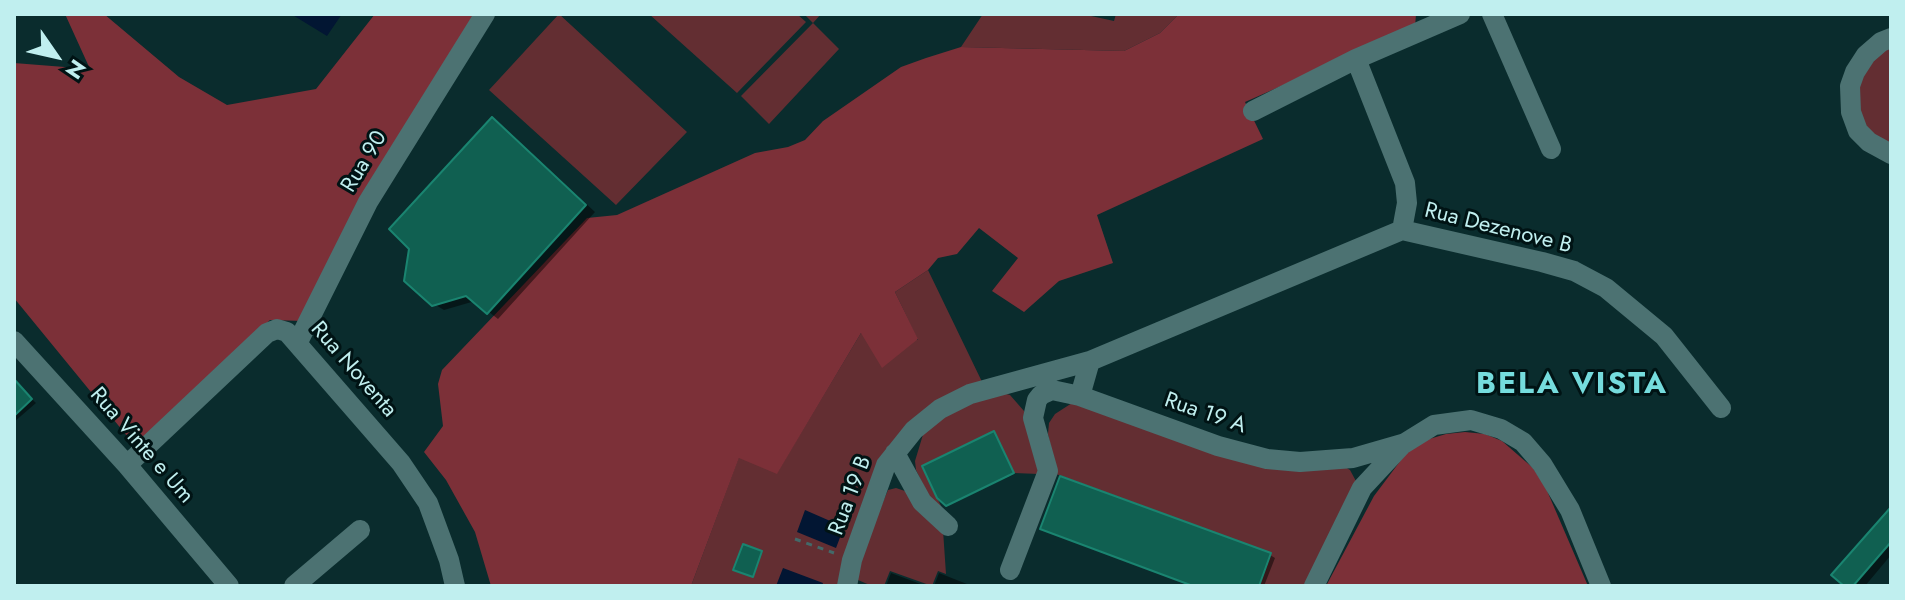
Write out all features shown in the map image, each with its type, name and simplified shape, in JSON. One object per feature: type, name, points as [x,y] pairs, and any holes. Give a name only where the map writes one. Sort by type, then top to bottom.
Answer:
[{"type":"street","name":"Rua 90","points":[[298,342],[358,244],[368,202],[485,14]]},
{"type":"street","points":[[1253,111],[1356,59],[1460,14]]},
{"type":"street","points":[[1492,14],[1551,149]]},
{"type":"street","points":[[1891,38],[1866,55],[1850,86],[1851,112],[1858,131],[1869,142],[1891,154]]},
{"type":"street","points":[[1356,59],[1405,183],[1407,203],[1402,230]]},
{"type":"street","name":"Rua Dezenove B","points":[[1090,361],[1402,230],[1574,271],[1606,288],[1664,336],[1721,408]]},
{"type":"street","name":"Rua Noventa","points":[[127,465],[267,333],[277,329],[287,332],[392,451],[428,503],[455,586]]},
{"type":"street","name":"Rua Vinte e Um","points":[[14,341],[127,465],[229,586]]},
{"type":"street","points":[[1080,396],[1090,361]]},
{"type":"street","name":"Rua 19 B","points":[[847,586],[852,560],[880,477],[914,430],[952,402],[1090,361]]},
{"type":"street","name":"Rua 19 A","points":[[1010,570],[1048,471],[1033,418],[1037,400],[1052,390],[1080,396],[1218,446],[1267,459],[1300,462],[1353,458],[1405,443]]},
{"type":"street","points":[[1314,586],[1362,488],[1405,443],[1434,425],[1471,420],[1501,429],[1523,442],[1542,464],[1570,510],[1601,586]]},
{"type":"street","points":[[895,453],[922,502],[948,526]]},
{"type":"street","points":[[1353,458],[1362,488]]},
{"type":"street","points":[[294,586],[360,530]]},
{"type":"path","points":[[795,539],[852,560]]},
{"type":"shaded area","points":[[65,14],[104,14],[179,77],[227,105],[316,89],[375,14],[483,14],[304,321],[270,320],[136,447],[14,298],[14,63],[90,69]]},
{"type":"shaded area","points":[[559,14],[687,132],[616,205],[489,90]]},
{"type":"shaded area","points":[[649,14],[797,14],[806,22],[737,93]]},
{"type":"shaded area","points":[[804,14],[821,14],[813,23]]},
{"type":"shaded area","points":[[983,14],[1082,14],[1114,21],[1116,14],[1179,14],[1160,33],[1124,51],[961,47]]},
{"type":"shaded area","points":[[1179,14],[1416,14],[1415,27],[1245,102],[1263,139],[1097,215],[1113,263],[1059,281],[1024,312],[992,291],[1018,258],[979,228],[957,254],[938,258],[928,270],[895,292],[918,339],[882,368],[861,333],[777,474],[739,458],[691,586],[491,586],[475,532],[446,480],[424,452],[443,426],[438,384],[442,370],[587,218],[617,215],[755,153],[788,147],[805,140],[823,121],[901,67],[926,58],[961,47],[1124,51],[1160,33]]},
{"type":"shaded area","points":[[813,23],[839,49],[769,124],[741,96]]},
{"type":"shaded area","points":[[1891,46],[1891,147],[1861,125],[1858,79],[1870,60]]},
{"type":"shaded area","points":[[928,270],[985,388],[906,435],[841,586],[691,586],[739,457],[777,473],[861,333],[918,340],[895,292]]},
{"type":"shaded area","points":[[999,392],[1010,395],[1024,411],[1039,474],[1014,473],[994,431],[922,466],[942,508],[936,511],[916,470],[915,461],[925,428],[932,418]]},
{"type":"shaded area","points":[[1072,403],[1167,431],[1342,465],[1350,470],[1357,483],[1311,586],[1259,586],[1271,553],[1056,474],[1048,434],[1049,423],[1055,414]]},
{"type":"shaded area","points":[[1465,432],[1485,434],[1502,441],[1533,468],[1545,486],[1588,586],[1326,586],[1374,496],[1407,452],[1426,440]]},
{"type":"shaded area","points":[[896,488],[905,491],[943,530],[946,574],[938,571],[932,586],[890,571],[884,586],[872,586],[851,577],[888,490]]},
{"type":"water","points":[[291,14],[342,14],[327,36]]},
{"type":"water","points":[[805,510],[844,527],[836,548],[797,532]]},
{"type":"water","points":[[783,568],[823,583],[822,586],[776,586]]},
{"type":"building","points":[[492,117],[586,205],[487,314],[466,296],[432,306],[404,281],[409,249],[389,229]]},
{"type":"building","points":[[14,379],[32,399],[14,416]]},
{"type":"building","points":[[994,431],[1014,473],[946,506],[937,498],[922,466]]},
{"type":"building","points":[[1060,476],[1271,553],[1259,586],[1193,586],[1040,529]]},
{"type":"building","points":[[1891,507],[1891,542],[1853,586],[1844,586],[1831,575]]},
{"type":"building","points":[[743,544],[762,551],[753,577],[733,570]]},
{"type":"district","name":"BELA VISTA","points":[[1572,386]]}]
